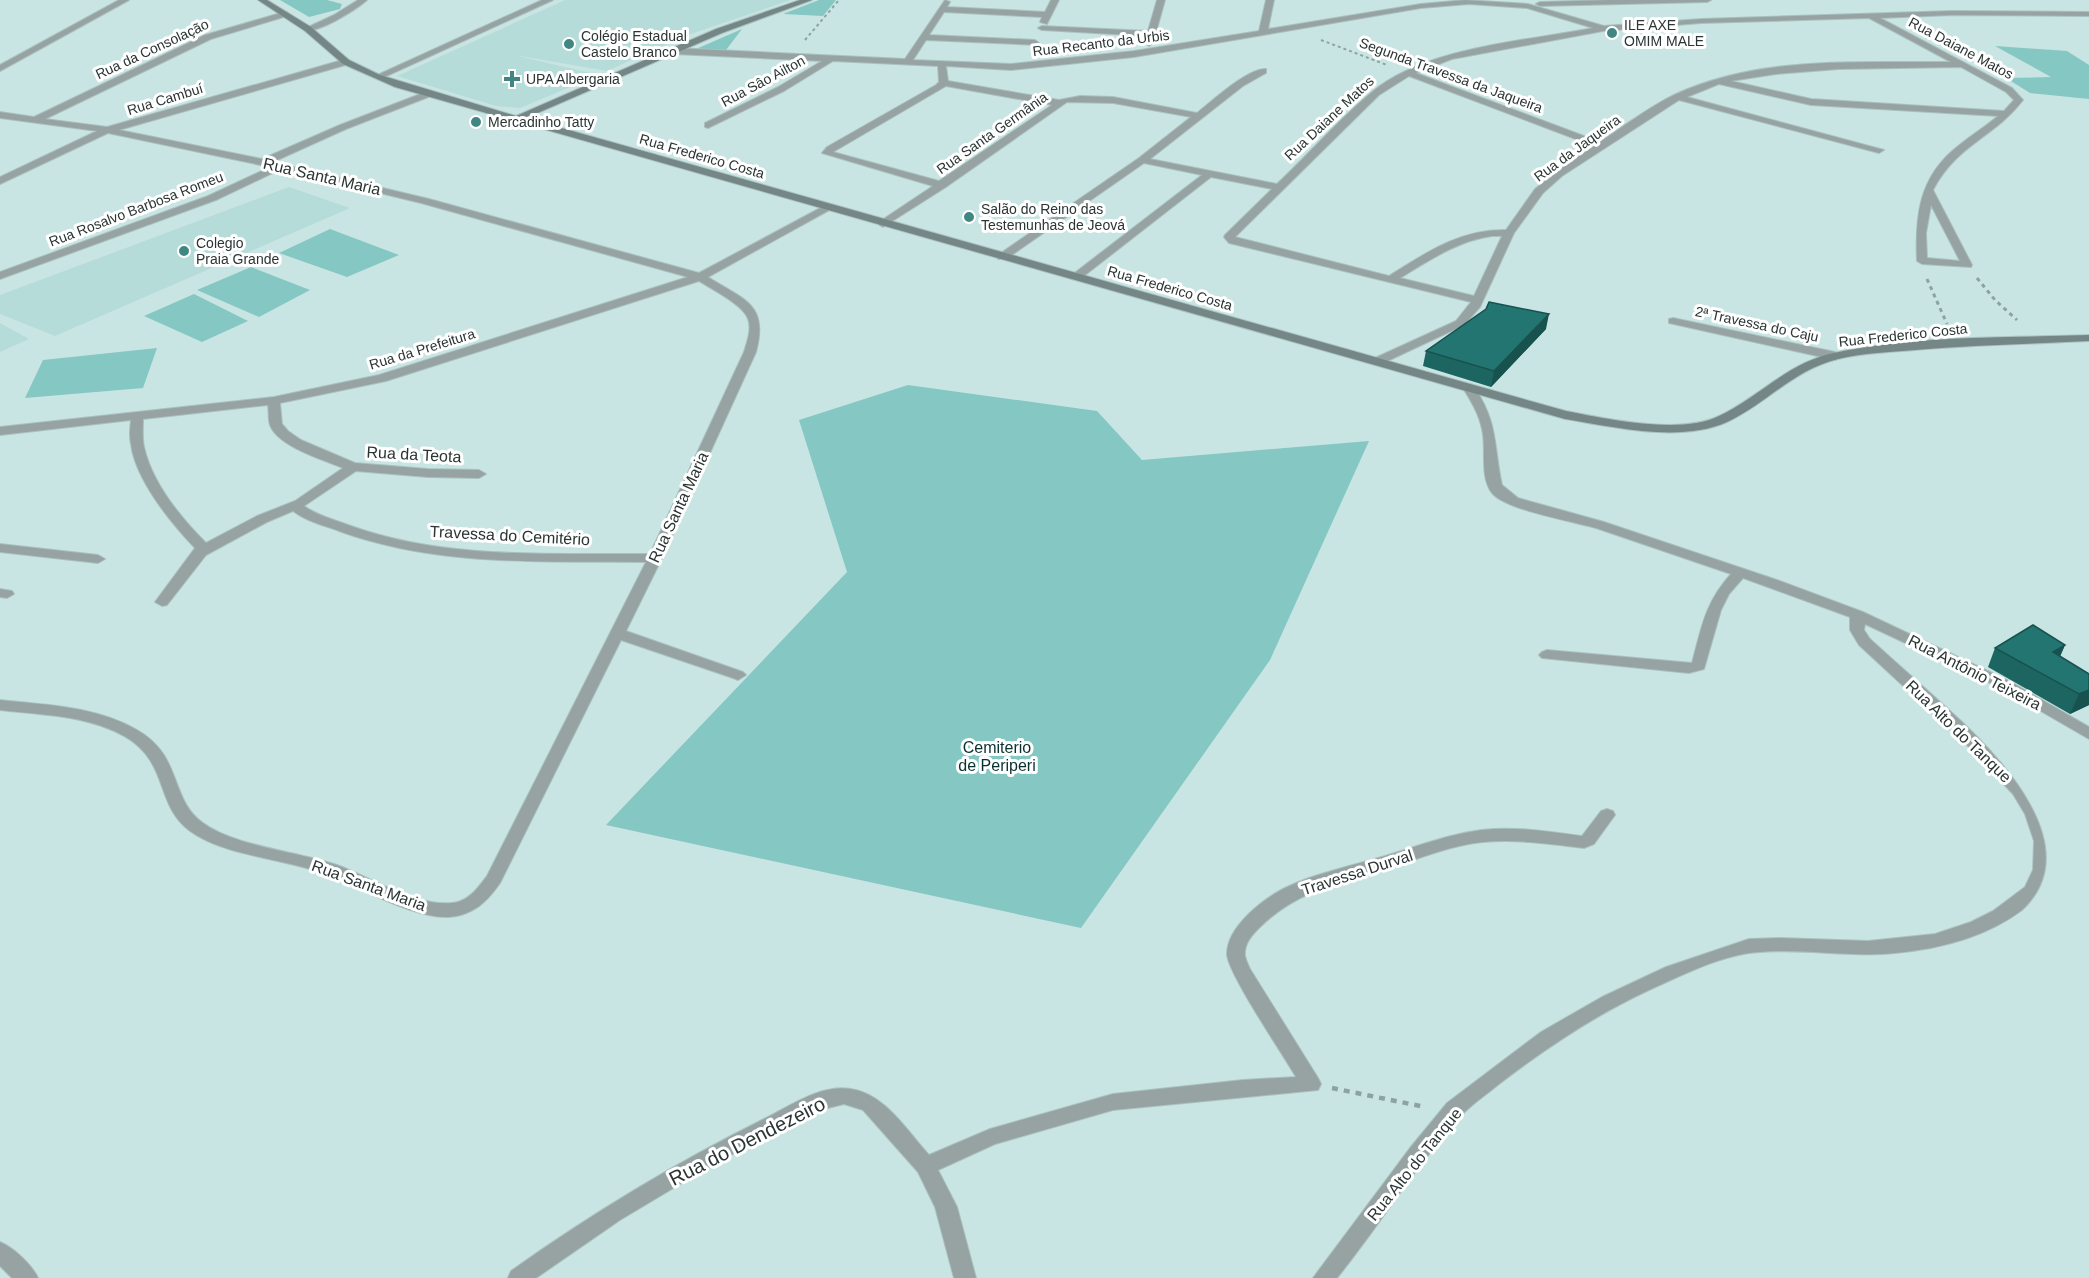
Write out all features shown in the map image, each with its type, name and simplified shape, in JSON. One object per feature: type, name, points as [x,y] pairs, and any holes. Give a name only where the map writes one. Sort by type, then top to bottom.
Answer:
[{"type":"main road","name":"Rua Frederico Costa","points":[[262,0],[308,29],[346,62],[377,78],[883,224],[1593,421],[1628,426],[1684,428],[1706,425],[1725,419],[1798,370],[1835,356],[1884,349],[2089,338]]},
{"type":"main road","points":[[516,119],[718,31],[808,0]]},
{"type":"street","points":[[0,68],[125,0]]},
{"type":"street","points":[[308,29],[337,17],[363,0]]},
{"type":"street","points":[[377,78],[549,0]]},
{"type":"street","points":[[907,63],[947,0]]},
{"type":"street","points":[[923,37],[1029,55],[1055,0]]},
{"type":"street","points":[[1147,52],[1161,0]]},
{"type":"street","points":[[1263,32],[1270,0]]},
{"type":"street","name":"Rua Recanto da Urbis","points":[[674,51],[942,65],[1029,55],[1147,52],[1448,3],[1528,6],[1582,1],[1707,0]]},
{"type":"street","name":"Rua Recanto da Urbis","points":[[1528,6],[1604,29]]},
{"type":"street","points":[[941,9],[1047,15]]},
{"type":"street","name":"Rua Daiane Matos","points":[[1478,300],[1230,240],[1229,235],[1376,93],[1407,73],[1450,57],[1604,29],[1701,21],[1952,13],[2089,14]]},
{"type":"street","name":"Rua da Consolação","points":[[35,120],[208,37],[284,14]]},
{"type":"street","name":"Rua Daiane Matos","points":[[1871,16],[2016,94],[2019,100],[2008,114]]},
{"type":"street","points":[[1042,28],[1150,34]]},
{"type":"street","name":"Rua Sâo Ailton","points":[[708,125],[781,89],[831,59]]},
{"type":"street","name":"Rua Cambuí","points":[[0,181],[107,130],[346,62]]},
{"type":"street","points":[[942,65],[944,82]]},
{"type":"street","name":"Rua da Jaqueira","points":[[1379,361],[1460,323],[1478,300],[1509,233],[1539,191],[1559,174],[1656,109],[1678,97],[1719,81],[1812,68],[1960,65]]},
{"type":"street","points":[[1002,257],[1142,160],[1240,84],[1263,71]]},
{"type":"street","name":"Segunda Travessa da Jaqueira","points":[[1407,73],[1602,146]]},
{"type":"street","points":[[1719,81],[1811,102],[2008,114]]},
{"type":"street","points":[[942,185],[827,153],[830,149],[930,93],[944,82],[1059,103]]},
{"type":"street","points":[[264,162],[343,127],[428,94]]},
{"type":"street","points":[[1678,97],[1879,150]]},
{"type":"street","name":"Rua Santa Germânia","points":[[883,224],[1059,103],[1071,99],[1091,98],[1198,116]]},
{"type":"street","points":[[1967,265],[1922,261],[1921,233],[1928,190],[1935,174],[1948,158],[1965,143],[2008,114]]},
{"type":"street","name":"Rua Santa Maria","points":[[0,115],[107,130],[264,162],[425,201],[700,277],[741,303],[754,317],[756,334],[750,352],[655,558],[494,879],[479,900],[467,908],[450,911],[417,905],[313,863],[226,839],[198,828],[181,813],[159,753],[144,741],[97,719],[0,705]]},
{"type":"street","points":[[1142,160],[1277,188]]},
{"type":"street","name":"Rua Rosalvo Barbosa Romeu","points":[[0,276],[212,198],[280,166]]},
{"type":"street","points":[[1076,277],[1209,174]]},
{"type":"street","points":[[1928,190],[1967,265]]},
{"type":"street","name":"Rua da Prefeitura","points":[[0,431],[274,400],[382,378],[700,277],[828,208]]},
{"type":"street","points":[[1393,278],[1466,237],[1486,232],[1509,233]]},
{"type":"street","name":"2ª Travessa do Caju","points":[[1673,321],[1835,356]]},
{"type":"street","points":[[1470,388],[1481,407],[1489,431],[1495,485],[1506,497],[1532,508],[1599,525],[1858,615]]},
{"type":"street","name":"Rua da Teota","points":[[274,400],[276,425],[284,434],[296,443],[353,466],[386,471],[479,474]]},
{"type":"street","points":[[137,417],[137,446],[144,469],[202,547],[201,552]]},
{"type":"street","points":[[162,602],[201,552],[262,519],[297,504],[353,466]]},
{"type":"street","name":"Travessa do Cemitério","points":[[297,504],[300,510],[336,526],[375,539],[419,549],[474,555],[655,558]]},
{"type":"street","points":[[0,548],[98,559]]},
{"type":"street","points":[[1547,655],[1689,668],[1700,666],[1714,610],[1722,593],[1740,573]]},
{"type":"street","name":"Rua Antônio Teixeira","points":[[1858,615],[1998,680],[2089,734]]},
{"type":"street","name":"Rua Alto do Tanque","points":[[1324,1278],[1451,1112],[1525,1052],[1610,999],[1678,970],[1743,947],[1786,945],[1863,950],[1911,946],[1939,940],[1983,924],[2010,910],[2030,893],[2042,873],[2044,848],[2038,824],[2023,796],[2000,768],[1932,702],[1864,642],[1857,630],[1858,615]]},
{"type":"street","points":[[616,633],[738,675]]},
{"type":"street","name":"Travessa Durval","points":[[1311,1084],[1240,970],[1236,956],[1238,942],[1245,931],[1263,913],[1291,893],[1323,880],[1453,842],[1499,834],[1584,842],[1607,815]]},
{"type":"street","points":[[926,1166],[990,1137],[1113,1102],[1243,1088],[1311,1084]]},
{"type":"street","name":"Rua do Dendezeiro","points":[[519,1278],[615,1211],[671,1178],[755,1132],[825,1099],[848,1096],[859,1098],[870,1104],[926,1166],[946,1207],[965,1278]]},
{"type":"street","points":[[0,1252],[27,1278]]},
{"type":"path","points":[[791,57],[839,0]]},
{"type":"path","name":"Segunda Travessa da Jaqueira","points":[[1293,27],[1330,45],[1407,73]]},
{"type":"path","points":[[1922,261],[1931,292],[1949,328]]},
{"type":"path","points":[[1967,265],[1995,300],[2037,340]]},
{"type":"path","points":[[1311,1084],[1451,1112]]},
{"type":"shaded area","name":"Colégio Estadual Castelo Branco","points":[[565,0],[791,0],[688,35],[607,71],[514,55],[599,75],[520,108],[496,106],[397,76]]},
{"type":"shaded area","name":"Colegio Praia Grande","points":[[289,187],[350,208],[55,336],[0,314],[0,295]]},
{"type":"shaded area","points":[[0,323],[29,339],[0,352]]},
{"type":"green space","points":[[280,0],[327,0],[342,4],[340,9],[309,17]]},
{"type":"green space","points":[[819,0],[836,0],[823,16],[783,14]]},
{"type":"green space","points":[[742,29],[726,50],[696,49]]},
{"type":"green space","points":[[1995,46],[2067,51],[2089,65],[2089,99],[2030,93],[2006,78],[2051,77]]},
{"type":"green space","points":[[330,229],[399,255],[347,277],[279,253]]},
{"type":"green space","points":[[251,267],[310,290],[259,317],[197,290]]},
{"type":"green space","points":[[194,294],[248,321],[202,342],[144,316]]},
{"type":"green space","points":[[157,348],[143,388],[25,398],[43,360]]},
{"type":"green space","name":"Cemiterio de Periperi","points":[[908,385],[1097,411],[1142,460],[1369,441],[1270,660],[1081,928],[606,825],[847,572],[799,420]]},
{"type":"building","points":[[1489,302],[1549,314],[1494,371],[1426,351],[1486,309]]},
{"type":"building","points":[[2033,625],[2065,645],[2053,652],[2089,674],[2089,690],[2079,694],[1995,648]]},
{"type":"place","name":"ILE AXE OMIM MALE","points":[[1612,33]]},
{"type":"place","name":"Colégio Estadual Castelo Branco","points":[[569,44]]},
{"type":"place","name":"UPA Albergaria","points":[[512,79]]},
{"type":"place","name":"Mercadinho Tatty","points":[[476,122]]},
{"type":"place","name":"Salão do Reino das Testemunhas de Jeová","points":[[969,217]]},
{"type":"place","name":"Colegio Praia Grande","points":[[184,251]]}]
